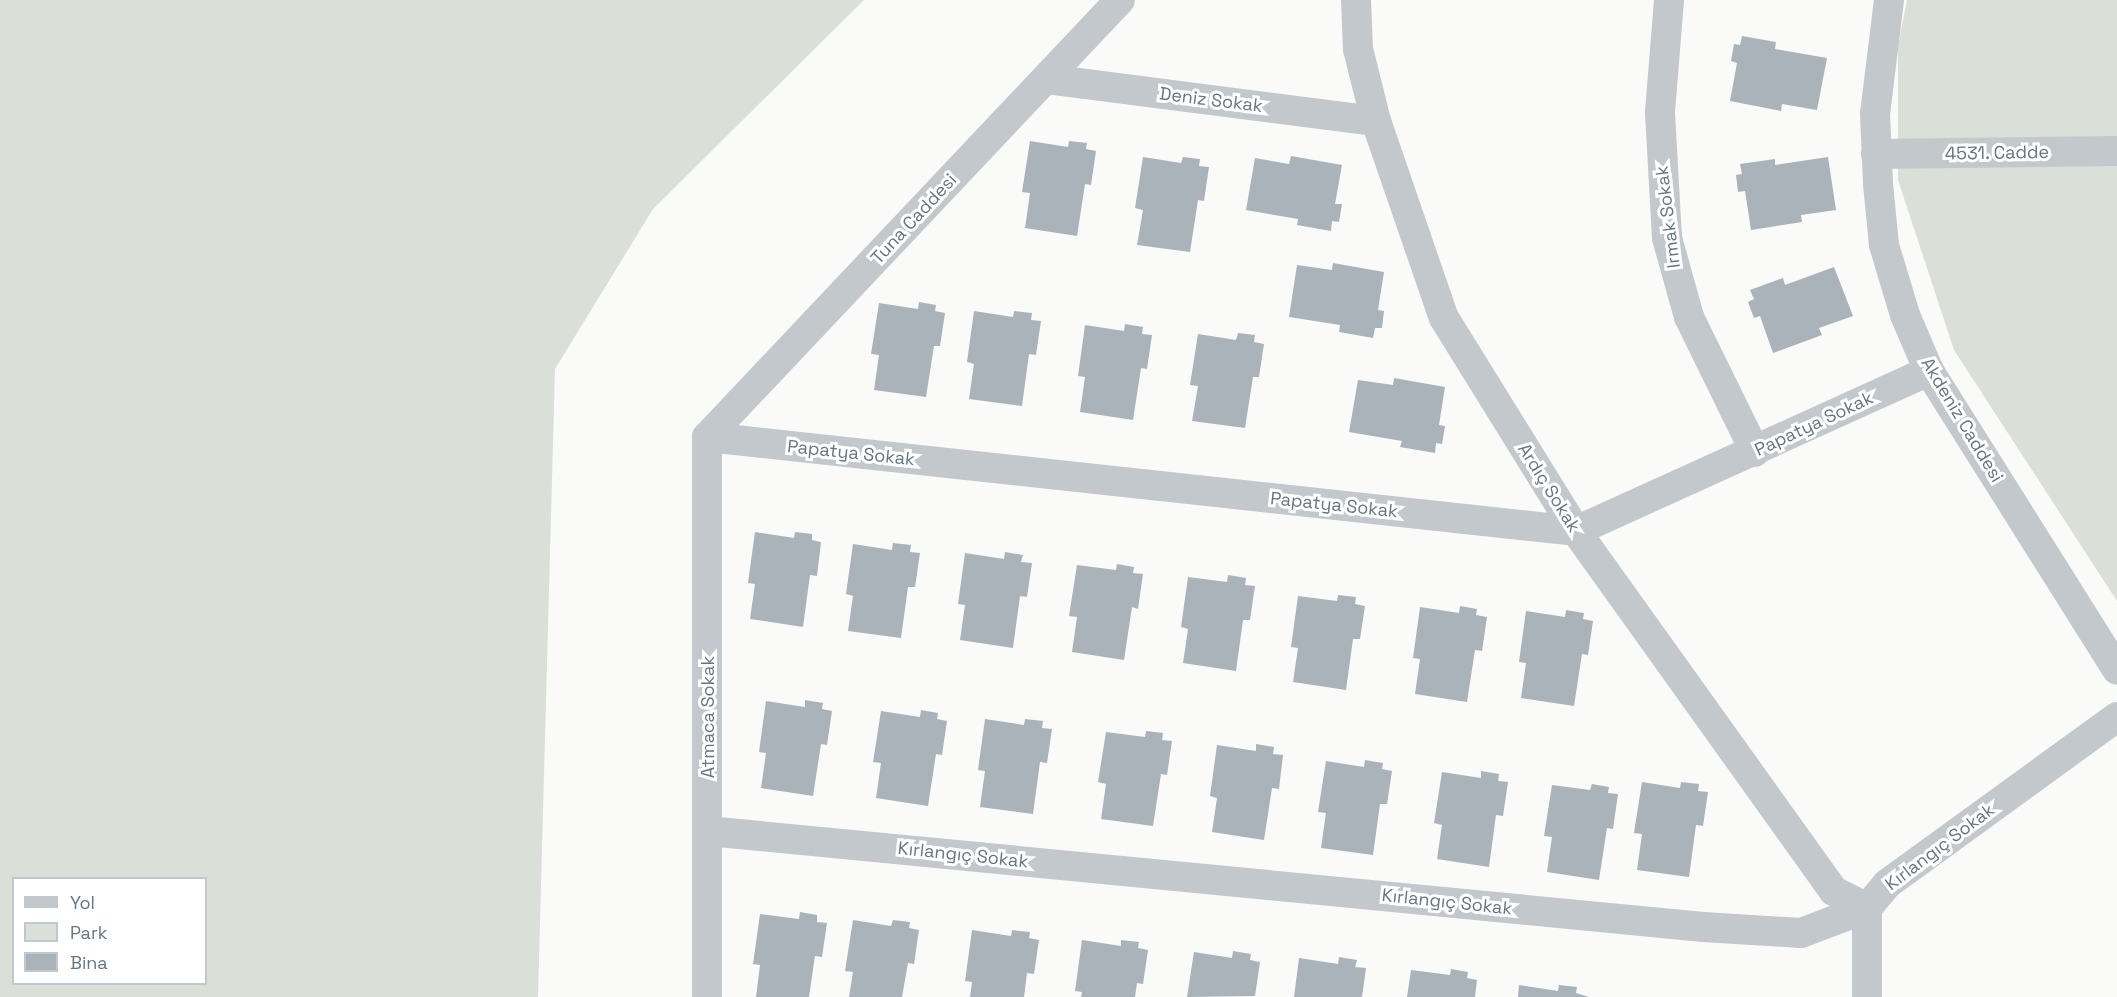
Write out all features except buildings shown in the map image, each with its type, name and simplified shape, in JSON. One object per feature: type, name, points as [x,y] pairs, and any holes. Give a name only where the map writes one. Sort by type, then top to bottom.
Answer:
[{"type":"street","name":"Tuna Caddesi","points":[[707,437],[1120,0]]},
{"type":"street","name":"Ardıç Sokak","points":[[1356,0],[1358,49],[1376,122],[1444,318],[1576,531],[1834,891],[1867,908]]},
{"type":"street","name":"Irmak Sokak","points":[[1670,0],[1660,113],[1667,238],[1689,317],[1755,452]]},
{"type":"street","name":"Akdeniz Caddesi","points":[[1889,0],[1875,114],[1876,154],[1884,245],[1905,315],[1929,371],[2117,670]]},
{"type":"street","name":"Deniz Sokak","points":[[1047,79],[1376,122]]},
{"type":"street","name":"4531. Cadde","points":[[1876,154],[2117,151]]},
{"type":"street","name":"Papatya Sokak","points":[[707,437],[1576,531],[1755,452],[1929,371]]},
{"type":"street","name":"Atmaca Sokak","points":[[707,437],[707,997]]},
{"type":"street","name":"Kırlangıç Sokak","points":[[708,831],[1782,934],[1801,933],[1867,908],[1887,884],[2117,717]]},
{"type":"street","points":[[1867,908],[1867,997]]},
{"type":"green space","points":[[0,0],[864,0],[653,209],[555,369],[538,997],[0,997]]},
{"type":"green space","points":[[1907,0],[2117,0],[2117,601],[1954,350],[1898,180],[1898,46]]}]
